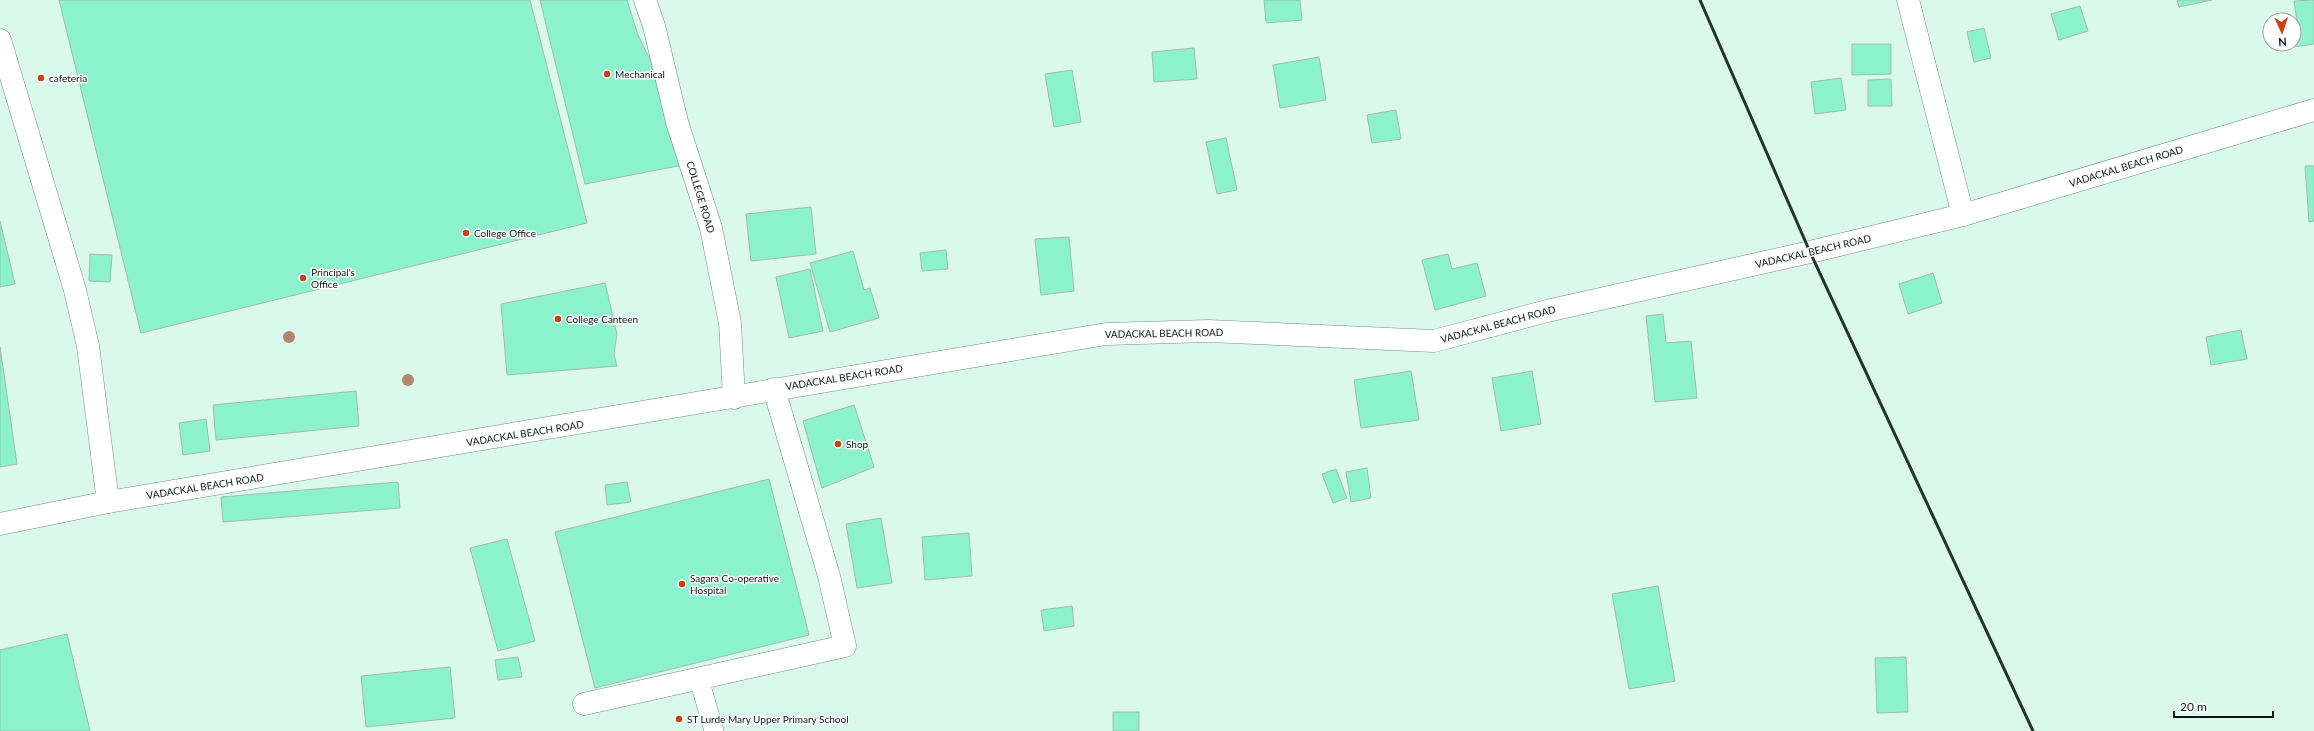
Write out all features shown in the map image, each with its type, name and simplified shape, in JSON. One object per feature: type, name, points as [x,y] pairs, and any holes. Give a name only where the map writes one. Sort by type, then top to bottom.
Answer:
[{"type":"street","name":"COLLEGE ROAD","points":[[644,0],[654,26],[677,122],[712,228],[730,323],[734,398]]},
{"type":"street","points":[[1908,0],[1963,215]]},
{"type":"street","points":[[0,40],[75,290],[88,346],[108,502]]},
{"type":"street","name":"VADACKAL BEACH ROAD","points":[[0,524],[108,502],[734,398],[774,389],[1106,334],[1208,331],[1434,341],[1548,311],[1802,254],[1963,215],[2314,110]]},
{"type":"street","points":[[584,704],[844,646],[829,576],[774,389]]},
{"type":"lane","points":[[699,679],[714,731]]},
{"type":"building","points":[[59,0],[530,0],[587,223],[141,333]]},
{"type":"building","name":"Mechanical","points":[[540,0],[627,0],[638,35],[676,113],[683,165],[585,184]]},
{"type":"building","points":[[1264,0],[1300,0],[1302,20],[1266,23]]},
{"type":"building","points":[[2177,0],[2212,0],[2179,7]]},
{"type":"building","points":[[2314,0],[2314,44],[2302,46],[2302,12],[2296,12],[2294,1]]},
{"type":"building","points":[[2080,6],[2088,31],[2059,40],[2051,14]]},
{"type":"building","points":[[1984,28],[1991,58],[1974,62],[1967,32]]},
{"type":"building","points":[[1852,44],[1891,44],[1891,74],[1852,75]]},
{"type":"building","points":[[1194,48],[1197,79],[1154,82],[1152,52]]},
{"type":"building","points":[[1319,57],[1326,100],[1280,108],[1273,65]]},
{"type":"building","points":[[1072,70],[1081,122],[1054,127],[1045,74]]},
{"type":"building","points":[[1841,78],[1846,110],[1815,114],[1811,82]]},
{"type":"building","points":[[1891,79],[1892,106],[1868,106],[1868,80]]},
{"type":"building","points":[[1396,110],[1401,139],[1372,143],[1367,115]]},
{"type":"building","points":[[1226,138],[1237,190],[1217,194],[1206,142]]},
{"type":"building","points":[[2305,166],[2314,166],[2314,221],[2309,222]]},
{"type":"building","points":[[811,207],[816,254],[751,261],[746,214]]},
{"type":"building","points":[[0,221],[15,284],[0,287]]},
{"type":"building","points":[[1069,237],[1074,291],[1041,295],[1035,239]]},
{"type":"building","points":[[946,250],[948,269],[922,271],[920,253]]},
{"type":"building","points":[[853,251],[864,290],[870,288],[879,318],[830,332],[810,263]]},
{"type":"building","points":[[90,254],[112,255],[110,282],[89,281]]},
{"type":"building","points":[[1448,254],[1452,269],[1477,263],[1486,296],[1435,310],[1422,260]]},
{"type":"building","points":[[810,269],[823,331],[789,338],[776,277]]},
{"type":"building","points":[[1933,273],[1942,303],[1908,314],[1899,284]]},
{"type":"building","name":"College Canteen","points":[[605,283],[617,334],[614,354],[617,366],[507,375],[501,304]]},
{"type":"building","points":[[1663,314],[1666,343],[1691,341],[1697,398],[1655,402],[1646,316]]},
{"type":"building","points":[[2241,330],[2247,359],[2211,365],[2206,337]]},
{"type":"building","points":[[0,347],[17,464],[0,467]]},
{"type":"building","points":[[1411,371],[1419,420],[1361,428],[1354,380]]},
{"type":"building","points":[[1532,371],[1541,424],[1501,431],[1492,378]]},
{"type":"building","points":[[356,391],[359,426],[216,440],[213,405]]},
{"type":"building","name":"Shop","points":[[854,405],[874,467],[822,488],[803,421]]},
{"type":"building","points":[[206,419],[210,451],[183,455],[179,423]]},
{"type":"building","points":[[1367,468],[1371,498],[1351,502],[1346,472]]},
{"type":"building","points":[[1336,469],[1347,498],[1333,503],[1322,474]]},
{"type":"building","name":"Sagara Co-operative Hospital","points":[[769,479],[809,635],[595,688],[555,532]]},
{"type":"building","points":[[398,482],[400,508],[223,522],[221,497]]},
{"type":"building","points":[[627,482],[631,502],[607,505],[605,485]]},
{"type":"building","points":[[881,518],[892,583],[857,588],[846,524]]},
{"type":"building","points":[[969,533],[972,576],[925,580],[922,537]]},
{"type":"building","points":[[507,539],[535,641],[498,651],[470,548]]},
{"type":"building","points":[[1658,586],[1675,681],[1629,689],[1612,594]]},
{"type":"building","points":[[1072,606],[1074,626],[1044,631],[1041,610]]},
{"type":"building","points":[[67,634],[90,731],[0,731],[0,650]]},
{"type":"building","points":[[518,657],[522,677],[498,680],[495,660]]},
{"type":"building","points":[[1906,657],[1908,712],[1877,713],[1875,658]]},
{"type":"building","points":[[450,667],[455,718],[366,727],[361,676]]},
{"type":"building","points":[[1113,712],[1139,712],[1139,731],[1113,731]]},
{"type":"railway","points":[[1700,0],[1810,252],[2033,731]]},
{"type":"place","name":"Mechanical","points":[[607,74]]},
{"type":"place","name":"cafeteria","points":[[41,78]]},
{"type":"place","name":"College Office","points":[[466,233]]},
{"type":"place","name":"Principal's Office","points":[[303,278]]},
{"type":"place","name":"College Canteen","points":[[558,319]]},
{"type":"place","name":"Shop","points":[[838,444]]},
{"type":"place","name":"Sagara Co-operative Hospital","points":[[682,584]]},
{"type":"place","name":"ST Lurde Mary Upper Primary School","points":[[679,719]]}]
